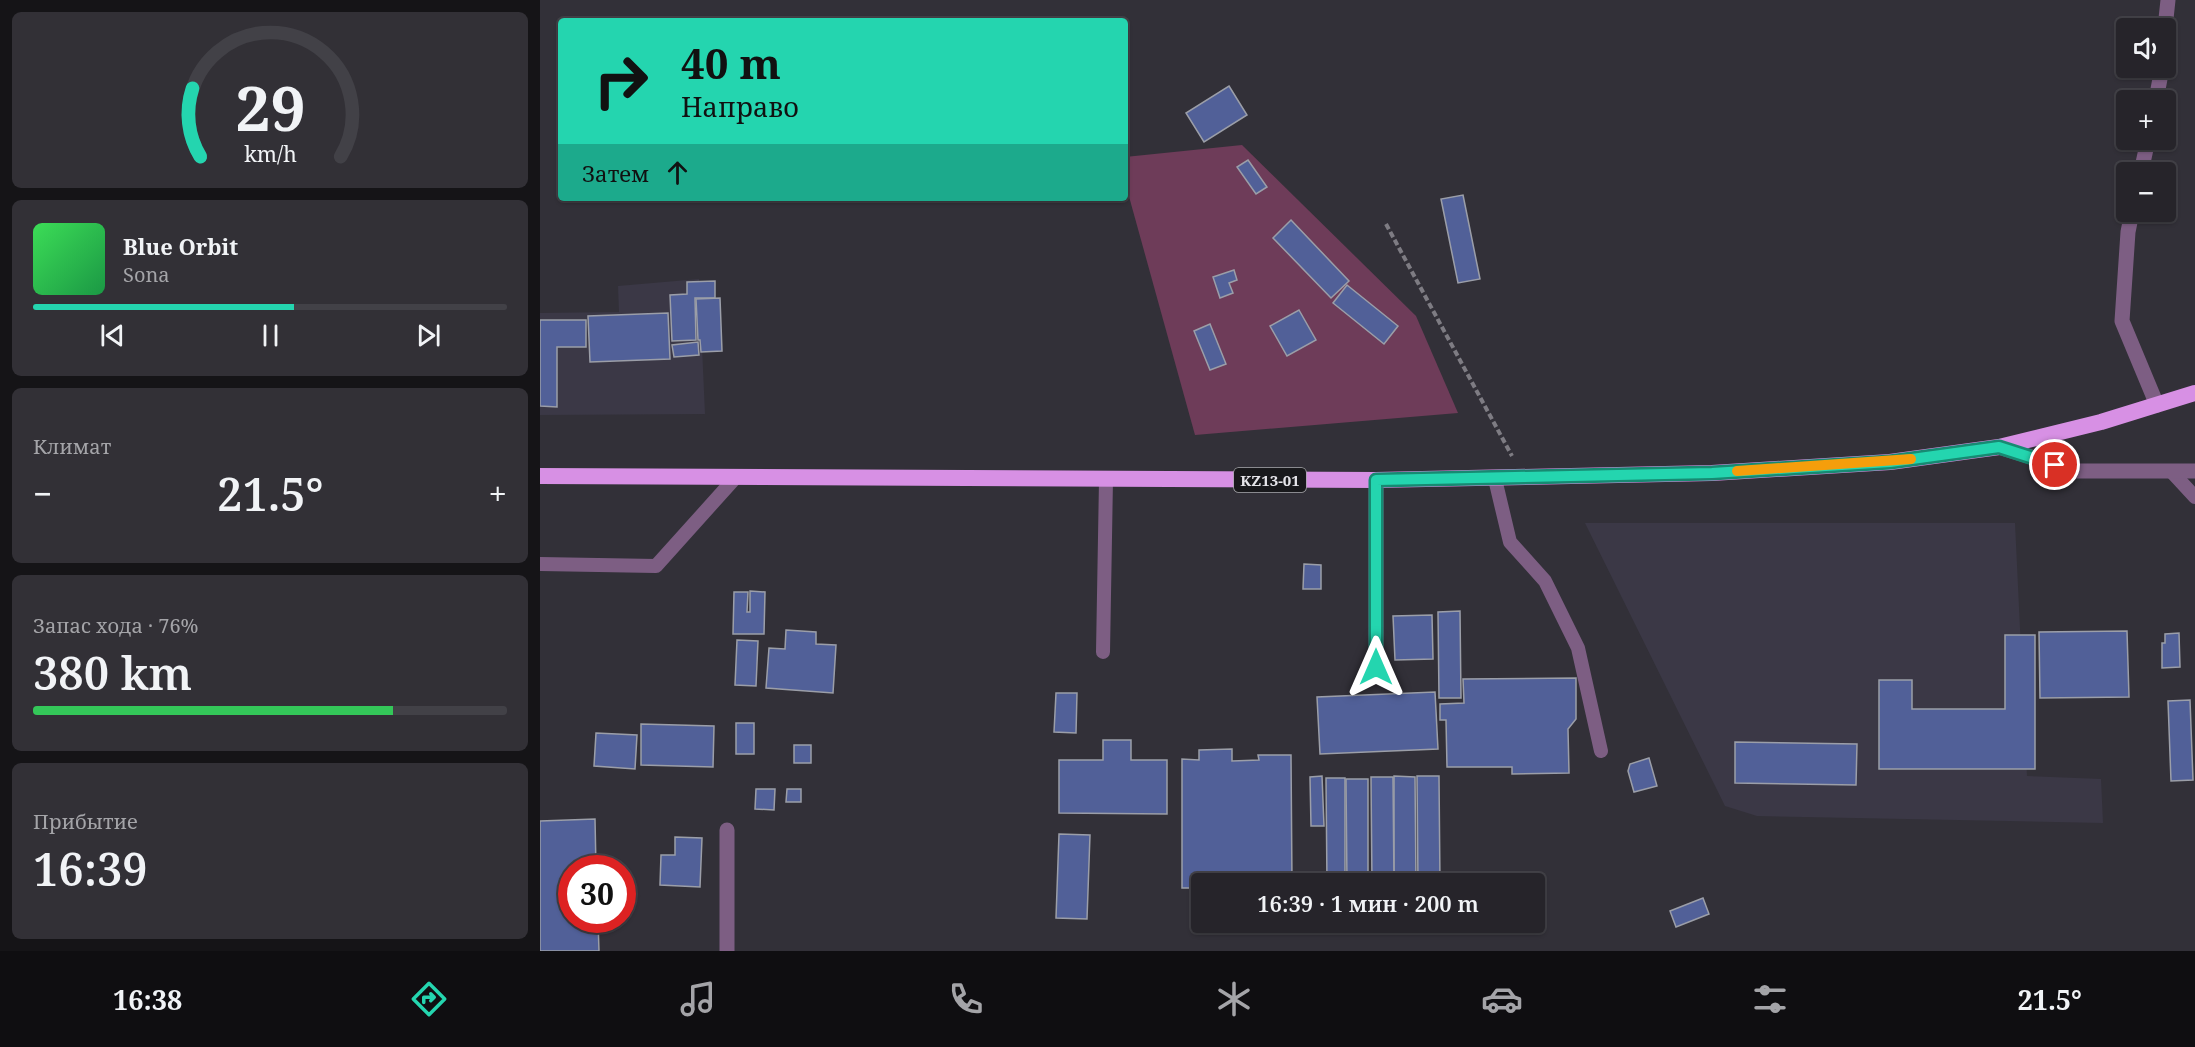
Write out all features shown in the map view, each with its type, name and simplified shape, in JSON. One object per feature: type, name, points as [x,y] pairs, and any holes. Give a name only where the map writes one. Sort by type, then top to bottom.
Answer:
[{"type":"highway","name":"KZ13-01","points":[[540,476],[1376,480],[1712,473],[1890,462],[1999,447],[2102,422],[2195,393]]},
{"type":"street","points":[[2167,18],[2168,0]]},
{"type":"street","points":[[2130,222],[2122,321],[2157,405]]},
{"type":"street","points":[[1999,447],[2076,471],[2195,471]]},
{"type":"street","points":[[1376,480],[1376,667]]},
{"type":"street","points":[[727,830],[728,951]]},
{"type":"lane","points":[[2171,471],[2195,497]]},
{"type":"lane","points":[[540,564],[656,566],[735,477]]},
{"type":"lane","points":[[1495,479],[1510,542],[1545,580],[1578,648],[1601,751]]},
{"type":"lane","points":[[1103,652],[1106,480]]},
{"type":"path","points":[[1386,224],[1524,478]]},
{"type":"shaded area","points":[[1242,145],[1416,316],[1458,413],[1195,435],[1128,193],[1128,157]]},
{"type":"shaded area","points":[[699,279],[705,414],[540,415],[540,313],[619,312],[618,286]]},
{"type":"shaded area","points":[[1585,523],[2015,523],[2027,776],[2101,779],[2103,823],[1757,816],[1725,806]]},
{"type":"building","points":[[1229,86],[1247,115],[1204,142],[1186,113]]},
{"type":"building","points":[[1248,160],[1267,187],[1256,194],[1237,167]]},
{"type":"building","points":[[1463,195],[1480,279],[1458,283],[1441,199]]},
{"type":"building","points":[[1291,220],[1349,281],[1331,298],[1273,238]]},
{"type":"building","points":[[1234,270],[1237,280],[1229,283],[1233,293],[1220,298],[1213,277]]},
{"type":"building","points":[[715,281],[715,298],[695,298],[696,340],[672,341],[670,295],[687,294],[687,282]]},
{"type":"building","points":[[1347,285],[1398,326],[1384,344],[1333,303]]},
{"type":"building","points":[[720,298],[722,351],[701,352],[700,340],[698,340],[696,299]]},
{"type":"building","points":[[1299,310],[1316,340],[1287,356],[1270,326]]},
{"type":"building","points":[[668,313],[670,359],[590,362],[588,316]]},
{"type":"building","points":[[540,320],[586,320],[586,347],[557,347],[557,407],[540,406]]},
{"type":"building","points":[[1210,324],[1226,364],[1210,370],[1194,331]]},
{"type":"building","points":[[698,342],[699,355],[674,357],[672,345]]},
{"type":"building","points":[[1304,564],[1321,565],[1321,589],[1303,589]]},
{"type":"building","points":[[750,591],[765,592],[764,634],[733,634],[734,592],[748,592],[747,612],[750,612]]},
{"type":"building","points":[[1460,611],[1461,698],[1439,698],[1438,612]]},
{"type":"building","points":[[1432,615],[1433,659],[1395,660],[1393,616]]},
{"type":"building","points":[[786,630],[816,632],[816,644],[836,645],[833,693],[766,688],[769,648],[785,649]]},
{"type":"building","points":[[2127,631],[2129,697],[2040,698],[2039,632]]},
{"type":"building","points":[[2179,633],[2180,667],[2162,668],[2162,643],[2165,643],[2165,634]]},
{"type":"building","points":[[2005,635],[2035,635],[2035,769],[1879,769],[1879,680],[1912,680],[1912,709],[2005,709]]},
{"type":"building","points":[[737,640],[758,641],[756,686],[735,685]]},
{"type":"building","points":[[1576,678],[1576,719],[1568,729],[1569,773],[1512,774],[1512,767],[1447,767],[1446,720],[1440,720],[1440,704],[1464,703],[1463,679]]},
{"type":"building","points":[[1435,692],[1438,749],[1320,754],[1317,697]]},
{"type":"building","points":[[1056,693],[1077,693],[1076,733],[1054,732]]},
{"type":"building","points":[[2190,700],[2193,780],[2171,781],[2168,701]]},
{"type":"building","points":[[736,723],[754,723],[754,754],[736,754]]},
{"type":"building","points":[[641,724],[714,726],[713,767],[641,765]]},
{"type":"building","points":[[596,733],[637,735],[635,769],[594,766]]},
{"type":"building","points":[[1103,740],[1131,740],[1131,760],[1167,760],[1167,814],[1059,813],[1059,760],[1103,760]]},
{"type":"building","points":[[1735,742],[1857,744],[1856,785],[1735,783]]},
{"type":"building","points":[[794,745],[811,745],[811,763],[794,763]]},
{"type":"building","points":[[1232,749],[1232,761],[1259,760],[1258,755],[1291,755],[1292,873],[1191,873],[1191,888],[1182,888],[1182,759],[1199,760],[1199,750]]},
{"type":"building","points":[[1649,758],[1657,786],[1634,792],[1628,771],[1630,764]]},
{"type":"building","points":[[1322,776],[1324,826],[1311,826],[1310,777]]},
{"type":"building","points":[[1394,776],[1415,777],[1416,873],[1394,873]]},
{"type":"building","points":[[1417,776],[1439,776],[1440,873],[1418,873]]},
{"type":"building","points":[[1371,777],[1393,777],[1394,873],[1372,873]]},
{"type":"building","points":[[1326,778],[1345,778],[1345,873],[1327,873]]},
{"type":"building","points":[[1346,779],[1368,779],[1368,873],[1347,873]]},
{"type":"building","points":[[756,789],[775,789],[774,810],[755,809]]},
{"type":"building","points":[[787,789],[801,789],[801,802],[786,802]]},
{"type":"building","points":[[595,819],[596,855],[558,855],[558,933],[598,933],[599,951],[540,951],[540,821]]},
{"type":"building","points":[[1059,834],[1090,835],[1087,919],[1056,918]]},
{"type":"building","points":[[675,837],[702,838],[700,887],[660,885],[661,855],[675,855]]},
{"type":"building","points":[[1703,898],[1709,914],[1676,927],[1670,911]]},
{"type":"slow traffic","points":[[1737,471],[1911,459]]},
{"type":"route","points":[[1376,667],[1376,480],[1712,473],[1890,462],[1999,447],[2055,465]]}]
